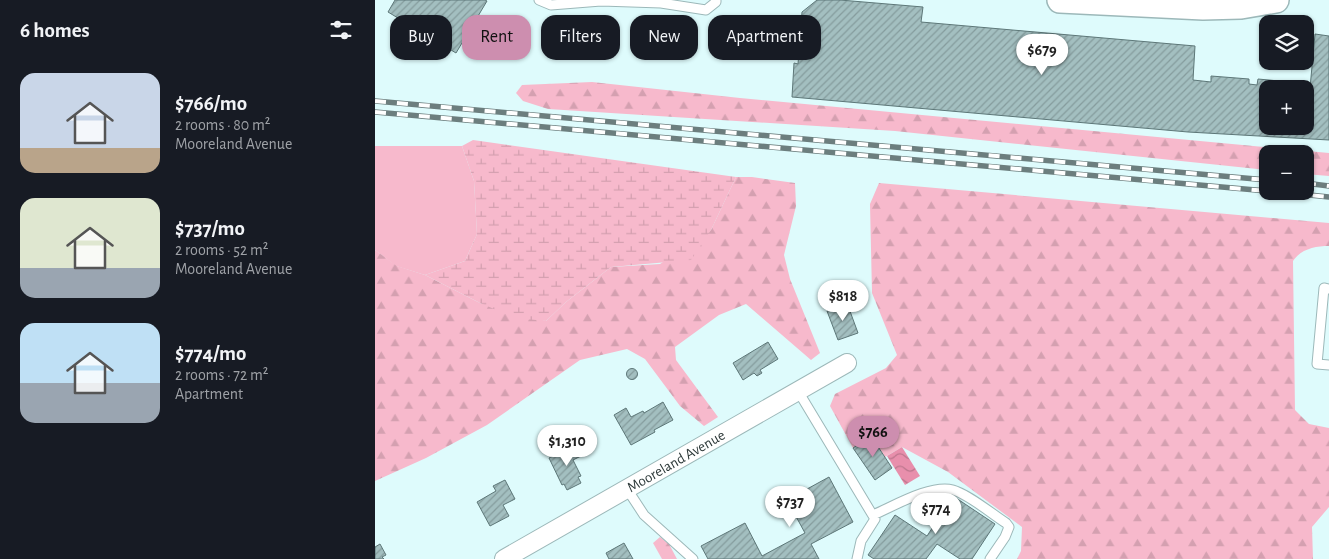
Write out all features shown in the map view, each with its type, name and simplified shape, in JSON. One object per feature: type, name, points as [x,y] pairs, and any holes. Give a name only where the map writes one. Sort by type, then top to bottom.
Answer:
[{"type":"main road","points":[[1060,0],[1203,7],[1241,6],[1276,0]]},
{"type":"street","name":"Mooreland Avenue","points":[[504,559],[847,363]]},
{"type":"lane","points":[[539,0],[551,5],[601,1],[661,3],[706,10],[716,0]]},
{"type":"lane","points":[[1329,289],[1324,288],[1317,364],[1329,365]]},
{"type":"lane","points":[[798,391],[875,519],[861,541],[857,559]]},
{"type":"lane","points":[[627,489],[644,515],[693,559]]},
{"type":"lane","points":[[873,515],[927,492],[939,489],[955,491],[1006,523],[1009,527],[1005,538],[990,559]]},
{"type":"green space","points":[[592,82],[740,98],[1259,146],[1259,169],[895,131],[548,109],[523,101],[516,93],[522,85]]},
{"type":"green space","points":[[473,140],[736,177],[711,230],[691,260],[611,267],[566,302],[546,321],[515,318],[480,303],[425,275],[465,261],[477,234],[474,181],[462,146]]},
{"type":"green space","points":[[375,146],[462,146],[474,181],[477,234],[465,261],[425,275],[396,266],[375,250]]},
{"type":"green space","points":[[1314,152],[1329,153],[1329,176],[1314,175]]},
{"type":"green space","points":[[736,177],[752,177],[795,183],[796,206],[784,255],[790,279],[820,353],[811,360],[746,304],[719,315],[675,347],[676,360],[718,417],[704,426],[680,406],[645,359],[627,349],[580,360],[487,425],[426,458],[375,481],[375,250],[397,266],[425,275],[480,303],[546,321],[566,302],[611,267],[660,264],[711,230]]},
{"type":"green space","points":[[879,183],[1329,223],[1329,246],[1309,249],[1293,261],[1295,410],[1309,424],[1329,428],[1329,507],[1312,527],[1313,559],[1017,559],[1021,551],[1022,527],[948,472],[902,447],[885,457],[871,436],[853,448],[830,406],[835,394],[886,368],[897,355],[872,293],[870,204]]},
{"type":"green space","points":[[660,537],[669,544],[677,559],[662,559],[653,543]]},
{"type":"water","points":[[902,447],[920,476],[905,485],[887,456]]},
{"type":"building","points":[[395,0],[487,1],[479,15],[462,15],[462,43],[456,53],[452,51],[452,15],[393,15],[388,12]]},
{"type":"building","points":[[817,0],[840,0],[923,7],[921,22],[1195,46],[1193,80],[1211,82],[1211,76],[1249,79],[1249,84],[1257,85],[1258,79],[1268,80],[1259,80],[1259,135],[1314,135],[1314,80],[1311,80],[1312,70],[1314,70],[1315,34],[1329,36],[1329,140],[1188,132],[792,97],[794,63],[798,64],[798,60],[821,60],[821,15],[802,15],[802,12]]},
{"type":"building","points":[[847,303],[858,333],[838,340],[827,311]]},
{"type":"building","points":[[768,342],[778,359],[760,370],[762,373],[757,376],[754,373],[743,380],[733,363]]},
{"type":"building","points":[[632,368],[638,374],[632,380],[626,374]]},
{"type":"building","points":[[663,402],[673,420],[631,445],[614,415],[626,408],[631,417],[643,411],[644,413]]},
{"type":"building","points":[[871,436],[892,468],[875,480],[853,448]]},
{"type":"building","points":[[577,444],[583,455],[573,460],[581,476],[578,477],[581,483],[567,490],[564,484],[562,485],[549,458]]},
{"type":"building","points":[[829,477],[853,522],[811,544],[819,559],[708,559],[701,546],[745,523],[762,556],[805,533],[787,500]]},
{"type":"building","points":[[505,480],[515,499],[503,505],[509,516],[490,526],[477,502],[496,491],[493,486]]},
{"type":"building","points":[[953,496],[995,524],[972,559],[960,559],[937,544],[926,559],[874,559],[868,555],[895,515],[927,536]]},
{"type":"building","points":[[624,543],[633,559],[609,559],[606,553]]},
{"type":"building","points":[[380,544],[386,555],[382,557],[384,559],[375,559],[375,547]]},
{"type":"railway","points":[[375,101],[1259,179]]},
{"type":"railway","points":[[375,112],[1259,190]]},
{"type":"railway","points":[[1314,184],[1329,186]]},
{"type":"railway","points":[[1314,196],[1329,197]]}]
